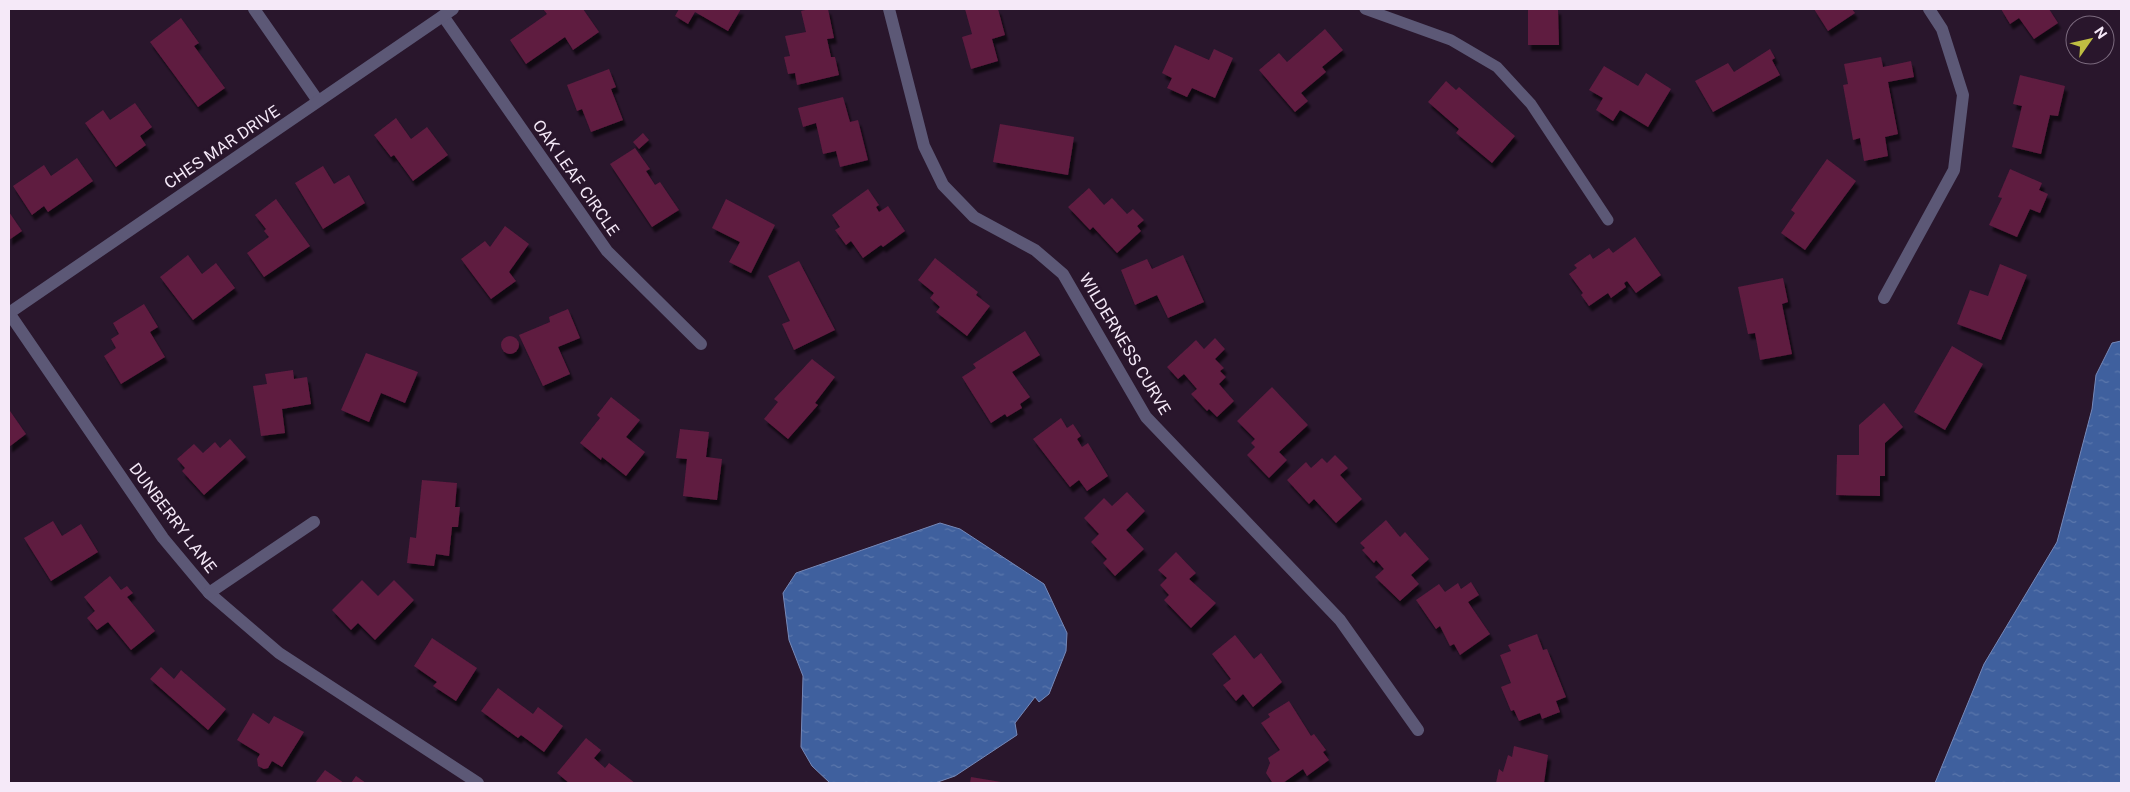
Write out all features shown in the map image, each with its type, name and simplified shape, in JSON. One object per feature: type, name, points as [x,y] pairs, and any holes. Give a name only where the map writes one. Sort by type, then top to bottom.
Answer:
[{"type":"street","points":[[254,9],[318,101]]},
{"type":"street","name":"WILDERNESS CURVE","points":[[889,9],[924,146],[943,185],[974,217],[1035,250],[1063,274],[1146,417],[1340,620],[1418,730]]},
{"type":"street","points":[[1884,298],[1954,170],[1963,95],[1942,29],[1928,9]]},
{"type":"street","name":"CHES MAR DRIVE","points":[[9,313],[448,12]]},
{"type":"street","name":"OAK LEAF CIRCLE","points":[[448,12],[607,251],[701,344]]},
{"type":"street","name":"DUNBERRY LANE","points":[[9,313],[163,538],[209,593],[279,653],[478,783]]},
{"type":"street","points":[[209,593],[314,522]]},
{"type":"lane","points":[[1364,9],[1451,40],[1496,67],[1531,104],[1608,220]]},
{"type":"water","points":[[2121,341],[2121,783],[1935,783],[1984,664],[2057,542],[2092,409],[2096,375],[2112,343]]},
{"type":"water","points":[[940,523],[960,529],[1044,584],[1067,633],[1066,651],[1049,694],[1039,702],[1035,697],[1015,723],[1017,735],[955,776],[935,783],[830,783],[812,766],[801,747],[803,676],[789,640],[783,593],[796,573]]},
{"type":"building","points":[[543,9],[583,9],[599,32],[573,50],[565,37],[526,64],[510,40],[547,14]]},
{"type":"building","points":[[679,9],[741,9],[728,31],[695,12],[688,24],[675,16]]},
{"type":"building","points":[[828,9],[834,38],[827,39],[831,57],[835,57],[839,75],[797,85],[795,73],[788,74],[784,57],[790,56],[785,36],[806,32],[801,11]]},
{"type":"building","points":[[965,9],[998,9],[1005,35],[992,39],[998,61],[971,69],[962,37],[972,34]]},
{"type":"building","points":[[1528,9],[1558,9],[1559,45],[1528,45]]},
{"type":"building","points":[[1814,9],[1852,9],[1855,13],[1828,31]]},
{"type":"building","points":[[2001,9],[2049,9],[2058,23],[2034,39],[2019,18],[2010,24]]},
{"type":"building","points":[[181,18],[199,43],[194,46],[225,88],[198,107],[150,42]]},
{"type":"building","points":[[1325,29],[1343,50],[1322,67],[1326,72],[1301,93],[1308,101],[1295,112],[1259,70],[1279,53],[1287,62]]},
{"type":"building","points":[[1175,45],[1209,60],[1214,49],[1233,58],[1215,98],[1192,88],[1187,97],[1167,88],[1172,78],[1162,73]]},
{"type":"building","points":[[1770,49],[1775,58],[1772,60],[1780,75],[1713,112],[1695,81],[1728,63],[1734,72]]},
{"type":"building","points":[[1881,57],[1883,67],[1911,61],[1914,77],[1888,82],[1898,134],[1885,137],[1888,156],[1864,161],[1860,138],[1853,140],[1843,85],[1848,84],[1844,64]]},
{"type":"building","points":[[1604,66],[1638,86],[1646,73],[1671,89],[1648,127],[1620,110],[1613,121],[1596,110],[1603,98],[1589,90]]},
{"type":"building","points":[[609,69],[616,87],[611,89],[623,120],[591,132],[582,109],[577,111],[567,85]]},
{"type":"building","points":[[2020,75],[2065,86],[2058,116],[2050,115],[2041,154],[2012,147],[2022,106],[2013,104]]},
{"type":"building","points":[[1446,81],[1456,90],[1459,87],[1515,136],[1492,163],[1456,133],[1459,129],[1428,102]]},
{"type":"building","points":[[843,97],[850,122],[858,120],[868,160],[840,167],[836,151],[823,154],[816,123],[803,127],[798,108]]},
{"type":"building","points":[[135,103],[152,127],[140,136],[146,145],[116,167],[85,123],[103,110],[110,120]]},
{"type":"building","points":[[396,118],[411,139],[427,127],[448,155],[413,181],[394,155],[391,157],[374,135]]},
{"type":"building","points":[[1000,124],[1074,137],[1068,175],[993,162]]},
{"type":"building","points":[[643,133],[649,140],[639,149],[633,142]]},
{"type":"building","points":[[635,148],[650,169],[646,171],[655,185],[660,182],[679,210],[652,227],[610,164]]},
{"type":"building","points":[[77,158],[93,181],[48,212],[44,206],[32,215],[13,186],[44,165],[51,176]]},
{"type":"building","points":[[1827,159],[1856,181],[1805,250],[1781,233],[1795,213],[1791,210]]},
{"type":"building","points":[[323,166],[334,184],[349,175],[365,203],[323,229],[295,183]]},
{"type":"building","points":[[2010,169],[2042,183],[2039,190],[2048,194],[2040,213],[2030,209],[2017,237],[1989,225],[2002,198],[1998,197]]},
{"type":"building","points":[[1089,188],[1104,205],[1112,198],[1127,214],[1133,209],[1144,220],[1137,226],[1141,231],[1117,253],[1093,227],[1090,230],[1068,207]]},
{"type":"building","points":[[868,189],[879,205],[876,207],[879,212],[888,206],[905,231],[883,247],[881,245],[863,258],[851,241],[846,245],[835,230],[840,227],[832,215]]},
{"type":"building","points":[[276,199],[310,246],[264,277],[247,253],[269,237],[264,231],[266,229],[255,215]]},
{"type":"building","points":[[726,199],[775,225],[751,273],[729,262],[740,242],[712,228]]},
{"type":"building","points":[[9,212],[22,231],[9,240]]},
{"type":"building","points":[[505,226],[529,244],[509,272],[516,281],[491,299],[461,259],[485,241],[490,247]]},
{"type":"building","points":[[1635,237],[1661,275],[1636,293],[1627,281],[1624,283],[1626,287],[1611,298],[1608,293],[1589,306],[1581,295],[1583,293],[1569,274],[1577,268],[1574,265],[1590,254],[1593,259],[1609,248],[1613,253]]},
{"type":"building","points":[[188,255],[202,274],[216,263],[235,288],[193,320],[160,277]]},
{"type":"building","points":[[1183,255],[1204,302],[1168,318],[1157,295],[1135,305],[1121,270],[1147,259],[1152,269]]},
{"type":"building","points":[[935,258],[978,292],[976,295],[990,306],[967,336],[936,312],[940,307],[930,298],[934,293],[918,280]]},
{"type":"building","points":[[799,261],[835,330],[794,350],[782,324],[790,321],[768,276]]},
{"type":"building","points":[[2000,264],[2027,275],[2001,340],[1957,324],[1970,290],[1988,296]]},
{"type":"building","points":[[1783,278],[1788,302],[1782,304],[1792,354],[1760,360],[1755,333],[1748,334],[1738,287]]},
{"type":"building","points":[[144,304],[158,327],[150,332],[165,357],[121,384],[104,356],[116,348],[111,339],[119,334],[113,323]]},
{"type":"building","points":[[568,309],[580,338],[558,347],[570,374],[543,386],[519,335],[550,322],[549,317]]},
{"type":"building","points":[[1025,331],[1040,355],[1012,372],[1030,397],[1020,404],[1022,408],[1007,417],[1005,414],[991,423],[962,377],[976,368],[973,364]]},
{"type":"building","points":[[510,336],[518,341],[519,345],[514,353],[510,354],[502,349],[501,345],[506,337]]},
{"type":"building","points":[[1215,338],[1225,349],[1215,359],[1224,368],[1220,371],[1226,377],[1219,384],[1234,401],[1217,417],[1209,409],[1207,411],[1191,394],[1197,389],[1184,374],[1178,379],[1167,367],[1196,340],[1204,349]]},
{"type":"building","points":[[1952,346],[1983,364],[1945,430],[1914,412]]},
{"type":"building","points":[[366,353],[418,372],[405,403],[381,393],[369,422],[341,410]]},
{"type":"building","points":[[812,359],[835,377],[815,403],[818,405],[788,439],[764,419],[778,402],[774,399]]},
{"type":"building","points":[[293,370],[294,379],[307,377],[311,404],[282,409],[285,433],[261,436],[253,386],[267,384],[265,374]]},
{"type":"building","points":[[1272,387],[1308,425],[1279,452],[1287,460],[1269,478],[1247,455],[1255,447],[1251,443],[1255,439],[1237,421]]},
{"type":"building","points":[[611,397],[640,420],[626,437],[645,452],[626,476],[602,457],[601,460],[580,443],[600,418],[597,415]]},
{"type":"building","points":[[1884,403],[1903,427],[1885,443],[1885,476],[1880,476],[1880,496],[1836,495],[1837,455],[1859,455],[1859,425]]},
{"type":"building","points":[[9,412],[26,434],[9,447]]},
{"type":"building","points":[[1061,418],[1067,428],[1073,424],[1081,436],[1077,439],[1082,447],[1088,443],[1108,476],[1087,491],[1079,480],[1070,487],[1033,439]]},
{"type":"building","points":[[680,429],[709,432],[706,457],[722,459],[717,500],[683,496],[687,459],[676,458]]},
{"type":"building","points":[[230,439],[246,457],[204,495],[182,471],[185,468],[177,459],[194,444],[203,453],[215,442],[220,448]]},
{"type":"building","points":[[1335,455],[1348,468],[1340,475],[1362,499],[1336,523],[1314,499],[1309,504],[1287,480],[1306,462],[1311,468],[1322,458],[1327,463]]},
{"type":"building","points":[[422,480],[457,483],[455,507],[460,507],[458,527],[452,527],[449,556],[436,554],[434,566],[407,563],[410,537],[416,538]]},
{"type":"building","points":[[1127,492],[1145,511],[1126,530],[1144,549],[1115,576],[1103,563],[1107,559],[1091,542],[1099,534],[1084,518],[1104,498],[1112,506]]},
{"type":"building","points":[[1386,520],[1400,537],[1405,532],[1429,559],[1411,575],[1419,584],[1400,601],[1375,577],[1384,569],[1376,560],[1374,563],[1362,550],[1365,548],[1360,543]]},
{"type":"building","points":[[53,521],[62,536],[81,524],[98,552],[51,581],[24,538]]},
{"type":"building","points":[[1176,552],[1196,573],[1189,579],[1216,603],[1191,628],[1164,600],[1169,595],[1160,585],[1167,578],[1158,570]]},
{"type":"building","points":[[110,576],[121,590],[127,586],[133,593],[127,597],[155,631],[131,650],[108,622],[97,630],[87,618],[95,611],[84,597]]},
{"type":"building","points":[[362,580],[378,596],[394,580],[414,600],[375,640],[358,623],[351,630],[332,610]]},
{"type":"building","points":[[1471,582],[1479,595],[1468,602],[1490,634],[1460,655],[1454,644],[1450,646],[1440,626],[1436,629],[1416,600],[1439,584],[1445,592],[1458,583],[1461,589]]},
{"type":"building","points":[[1537,634],[1543,650],[1547,649],[1566,697],[1556,701],[1560,712],[1542,719],[1540,713],[1519,721],[1514,710],[1511,711],[1501,687],[1511,683],[1500,655],[1511,651],[1508,645]]},
{"type":"building","points":[[1235,635],[1254,659],[1261,653],[1282,682],[1253,707],[1243,694],[1236,701],[1223,685],[1231,679],[1212,654]]},
{"type":"building","points":[[432,638],[477,668],[456,701],[433,686],[437,682],[414,666]]},
{"type":"building","points":[[161,667],[174,679],[181,670],[226,709],[208,730],[150,679]]},
{"type":"building","points":[[498,688],[533,714],[538,707],[563,726],[544,752],[521,735],[518,738],[481,711]]},
{"type":"building","points":[[1289,701],[1311,736],[1314,734],[1326,750],[1323,752],[1329,760],[1307,776],[1303,769],[1283,783],[1272,782],[1266,773],[1270,763],[1268,758],[1280,750],[1261,723],[1270,717],[1268,714]]},
{"type":"building","points":[[253,713],[269,724],[274,716],[304,732],[282,767],[272,761],[268,768],[264,769],[258,766],[257,759],[260,754],[237,740]]},
{"type":"building","points":[[586,738],[601,750],[594,758],[605,768],[609,763],[635,783],[569,783],[557,773]]},
{"type":"building","points":[[1514,746],[1548,755],[1544,783],[1496,783],[1499,769],[1503,772],[1508,755],[1512,757]]},
{"type":"building","points":[[325,770],[344,783],[315,783]]},
{"type":"building","points":[[356,776],[366,783],[351,783]]},
{"type":"building","points":[[971,777],[1001,782],[1001,783],[970,783]]}]
